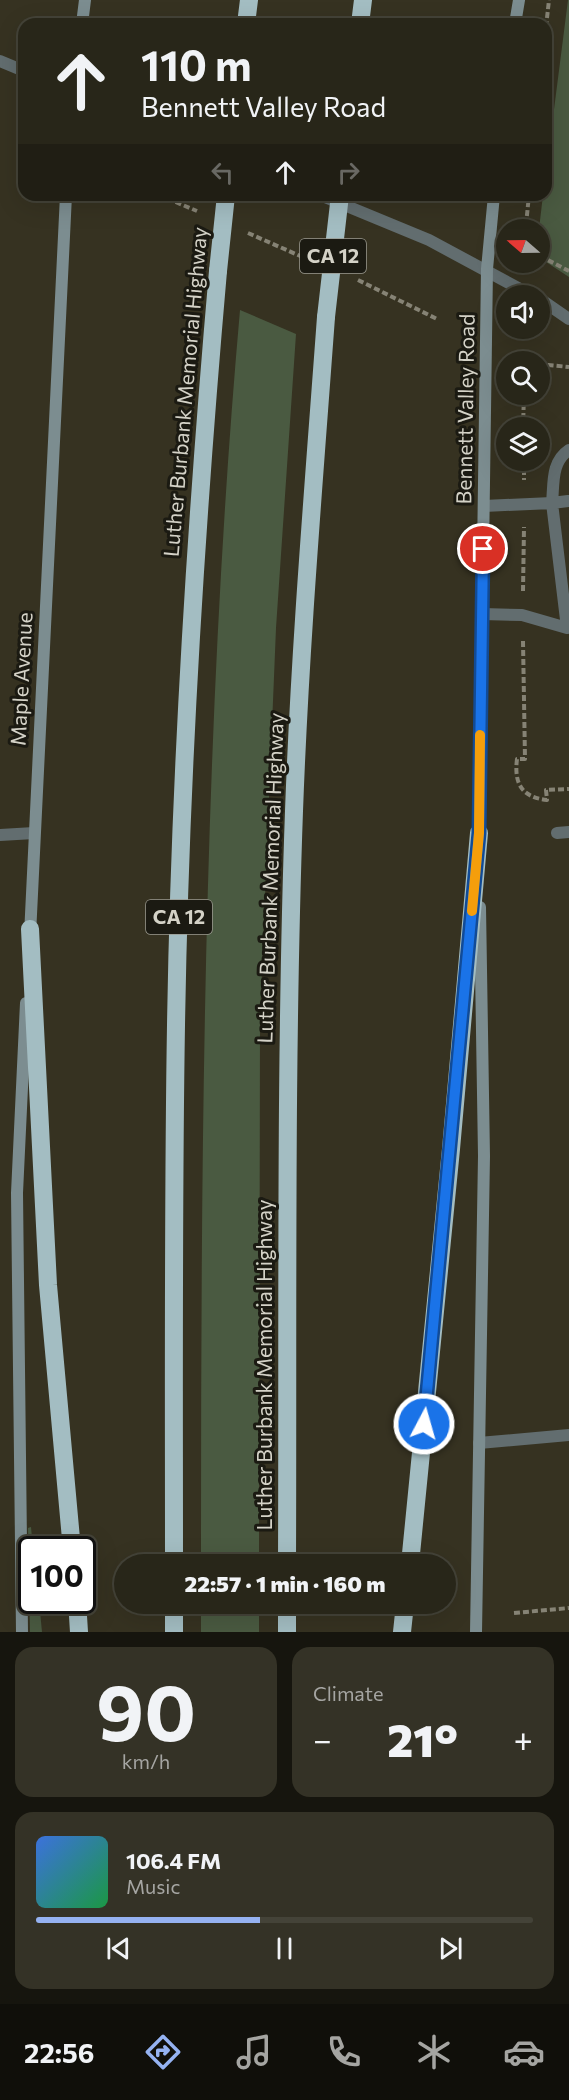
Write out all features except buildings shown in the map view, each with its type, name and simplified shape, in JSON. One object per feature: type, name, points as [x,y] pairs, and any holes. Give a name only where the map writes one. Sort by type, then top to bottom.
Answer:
[{"type":"highway","points":[[247,18],[249,0]]},
{"type":"highway","points":[[361,18],[363,0]]},
{"type":"highway","name":"Luther Burbank Memorial Highway","points":[[174,1554],[176,1024],[189,641],[225,201]]},
{"type":"highway","name":"Luther Burbank Memorial Highway","points":[[287,1554],[288,1062],[294,813],[305,583],[326,316],[339,201]]},
{"type":"highway","points":[[411,1554],[451,1149],[479,833]]},
{"type":"highway","points":[[30,929],[48,1286],[71,1536]]},
{"type":"highway","points":[[77,1614],[79,1632]]},
{"type":"highway","points":[[174,1614],[174,1632]]},
{"type":"highway","points":[[287,1614],[287,1632]]},
{"type":"highway","points":[[402,1632],[404,1614]]},
{"type":"main road","points":[[83,18],[85,0]]},
{"type":"main road","points":[[516,18],[519,0]]},
{"type":"main road","name":"Maple Avenue","points":[[22,1632],[17,1192],[66,201]]},
{"type":"main road","name":"Bennett Valley Road","points":[[476,1632],[484,1156],[479,833],[487,269],[493,201]]},
{"type":"street","points":[[0,61],[18,68]]},
{"type":"street","points":[[335,201],[429,240],[514,285]]},
{"type":"street","points":[[550,306],[569,319]]},
{"type":"street","points":[[482,614],[522,615],[568,628],[565,569],[552,503],[556,465],[559,457],[569,450]]},
{"type":"street","points":[[484,506],[568,501]]},
{"type":"street","points":[[0,835],[34,834]]},
{"type":"street","points":[[479,1443],[569,1435]]},
{"type":"path","points":[[547,18],[549,0]]},
{"type":"path","points":[[173,201],[202,214]]},
{"type":"path","points":[[527,219],[528,201]]},
{"type":"path","points":[[246,232],[311,260]]},
{"type":"path","points":[[550,261],[569,271]]},
{"type":"path","points":[[355,279],[399,298],[437,319]]},
{"type":"path","points":[[550,365],[569,367]]},
{"type":"path","points":[[524,471],[522,615],[525,759],[517,759],[515,776],[521,790],[535,799],[547,800],[546,790],[569,789]]},
{"type":"path","points":[[514,1613],[569,1608]]},
{"type":"green space","points":[[569,0],[569,277],[550,265],[550,219],[540,219],[542,201],[552,201],[552,125]]},
{"type":"green space","points":[[240,310],[296,334],[276,628],[260,1018],[259,1554],[201,1554],[202,1250],[207,937],[211,780],[228,467]]},
{"type":"green space","points":[[31,1527],[32,1536],[28,1536],[28,1528]]},
{"type":"green space","points":[[30,1614],[40,1614],[42,1632],[30,1632]]},
{"type":"green space","points":[[201,1614],[259,1614],[259,1632],[201,1632]]},
{"type":"slow traffic","points":[[472,911],[479,833],[480,735]]},
{"type":"route","points":[[424,1424],[479,833],[483,549]]}]
